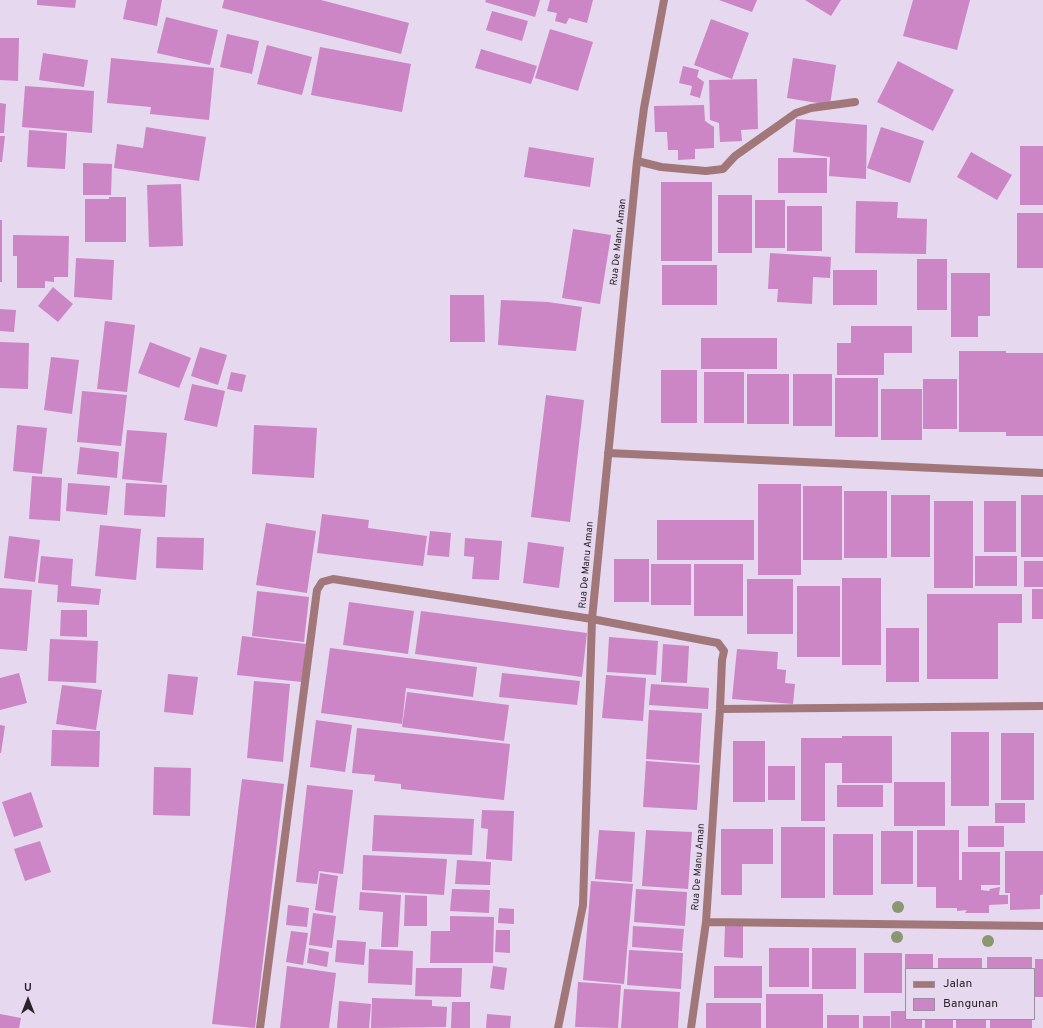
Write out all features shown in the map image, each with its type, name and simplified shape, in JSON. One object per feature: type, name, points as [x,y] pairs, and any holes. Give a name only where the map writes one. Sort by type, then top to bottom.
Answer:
[{"type":"street","name":"Rua De Manu Aman","points":[[664,0],[636,161],[592,619],[718,643],[724,651],[722,660],[706,922],[691,1028]]},
{"type":"street","points":[[636,161],[661,167],[706,171],[723,169],[735,156],[796,113],[811,108],[855,102]]},
{"type":"street","points":[[608,452],[1043,473]]},
{"type":"street","points":[[260,1028],[317,590],[322,582],[333,579],[592,619],[583,905],[558,1028]]},
{"type":"street","points":[[720,709],[1043,706]]},
{"type":"street","points":[[706,922],[1043,926]]},
{"type":"building","points":[[37,0],[76,0],[75,8],[37,5]]},
{"type":"building","points":[[127,0],[162,0],[157,26],[123,19]]},
{"type":"building","points":[[224,0],[321,0],[409,23],[401,54],[222,8]]},
{"type":"building","points":[[486,0],[540,0],[535,17],[485,2]]},
{"type":"building","points":[[550,0],[593,0],[587,23],[569,18],[566,24],[555,21],[557,13],[547,11]]},
{"type":"building","points":[[719,0],[757,0],[752,12]]},
{"type":"building","points":[[805,0],[841,0],[831,16]]},
{"type":"building","points":[[913,0],[970,0],[957,50],[903,36]]},
{"type":"building","points":[[492,11],[528,21],[522,41],[486,30]]},
{"type":"building","points":[[166,17],[218,30],[210,65],[157,53]]},
{"type":"building","points":[[711,19],[749,33],[732,79],[694,65]]},
{"type":"building","points":[[550,29],[593,42],[578,91],[535,78]]},
{"type":"building","points":[[227,34],[259,41],[252,74],[220,67]]},
{"type":"building","points":[[0,38],[19,38],[18,81],[0,80]]},
{"type":"building","points":[[267,45],[312,57],[302,95],[257,84]]},
{"type":"building","points":[[320,47],[411,64],[402,112],[311,95]]},
{"type":"building","points":[[481,49],[537,66],[531,84],[475,68]]},
{"type":"building","points":[[43,53],[88,60],[84,87],[39,80]]},
{"type":"building","points":[[111,58],[214,68],[209,120],[150,114],[151,107],[107,103]]},
{"type":"building","points":[[793,58],[836,65],[830,105],[787,98]]},
{"type":"building","points":[[898,61],[954,90],[933,131],[877,102]]},
{"type":"building","points":[[683,66],[699,70],[697,77],[704,82],[700,98],[690,95],[692,86],[679,83]]},
{"type":"building","points":[[757,79],[758,129],[741,130],[742,141],[720,142],[719,123],[710,120],[709,80]]},
{"type":"building","points":[[25,86],[94,91],[92,133],[22,127]]},
{"type":"building","points":[[0,103],[6,104],[4,133],[0,133]]},
{"type":"building","points":[[704,105],[705,121],[714,127],[714,148],[695,149],[695,159],[678,160],[678,150],[668,150],[667,132],[655,132],[654,106]]},
{"type":"building","points":[[796,119],[867,125],[866,179],[829,176],[830,157],[793,152]]},
{"type":"building","points":[[146,127],[206,137],[199,181],[114,168],[117,144],[143,148]]},
{"type":"building","points":[[881,127],[924,141],[910,183],[867,168]]},
{"type":"building","points":[[29,130],[67,133],[65,169],[27,167]]},
{"type":"building","points":[[0,136],[5,136],[2,162],[0,162]]},
{"type":"building","points":[[1020,146],[1043,146],[1043,205],[1020,205]]},
{"type":"building","points":[[529,147],[594,158],[590,187],[524,177]]},
{"type":"building","points":[[971,152],[1012,175],[997,200],[957,177]]},
{"type":"building","points":[[778,158],[827,158],[827,193],[778,193]]},
{"type":"building","points":[[83,163],[112,164],[111,195],[83,195]]},
{"type":"building","points":[[661,182],[712,182],[712,261],[661,261]]},
{"type":"building","points":[[181,184],[183,246],[149,247],[147,185]]},
{"type":"building","points":[[718,195],[752,195],[752,253],[718,253]]},
{"type":"building","points":[[109,197],[126,197],[126,242],[85,242],[85,199],[109,199]]},
{"type":"building","points":[[755,200],[785,200],[785,248],[755,248]]},
{"type":"building","points":[[856,201],[898,202],[897,218],[927,219],[926,254],[855,253]]},
{"type":"building","points":[[787,206],[822,206],[822,251],[787,251]]},
{"type":"building","points":[[1017,213],[1043,213],[1043,268],[1017,268]]},
{"type":"building","points":[[0,220],[2,220],[2,282],[0,282]]},
{"type":"building","points":[[573,229],[611,235],[600,304],[562,298]]},
{"type":"building","points":[[13,235],[69,236],[68,277],[54,277],[54,282],[45,281],[45,288],[17,288],[17,256],[13,256]]},
{"type":"building","points":[[770,253],[831,257],[830,278],[813,277],[812,304],[777,302],[778,289],[768,289]]},
{"type":"building","points":[[76,258],[114,260],[112,300],[74,297]]},
{"type":"building","points":[[917,259],[947,259],[947,310],[917,310]]},
{"type":"building","points":[[662,265],[717,265],[717,305],[662,305]]},
{"type":"building","points":[[833,270],[877,270],[877,305],[833,305]]},
{"type":"building","points":[[951,273],[990,273],[990,316],[978,316],[978,337],[951,337]]},
{"type":"building","points":[[53,287],[73,304],[58,322],[38,306]]},
{"type":"building","points":[[450,295],[484,295],[485,342],[450,342]]},
{"type":"building","points":[[501,300],[548,302],[582,307],[576,351],[498,345]]},
{"type":"building","points":[[0,309],[16,310],[14,332],[0,331]]},
{"type":"building","points":[[105,321],[135,325],[127,392],[97,389]]},
{"type":"building","points":[[851,326],[912,326],[912,353],[884,353],[884,375],[837,375],[837,343],[851,343]]},
{"type":"building","points":[[701,338],[777,338],[777,369],[701,369]]},
{"type":"building","points":[[0,342],[29,343],[28,389],[0,388]]},
{"type":"building","points":[[150,342],[191,358],[179,388],[138,373]]},
{"type":"building","points":[[200,347],[227,355],[218,385],[191,376]]},
{"type":"building","points":[[959,351],[1043,353],[1043,436],[1006,436],[1006,432],[959,432]]},
{"type":"building","points":[[51,357],[79,360],[72,414],[44,410]]},
{"type":"building","points":[[661,370],[697,370],[697,423],[661,423]]},
{"type":"building","points":[[231,372],[246,375],[242,392],[227,389]]},
{"type":"building","points":[[704,372],[744,372],[744,423],[704,423]]},
{"type":"building","points":[[747,374],[789,374],[789,424],[747,424]]},
{"type":"building","points":[[793,374],[832,374],[832,426],[793,426]]},
{"type":"building","points":[[835,378],[878,378],[878,437],[835,437]]},
{"type":"building","points":[[923,379],[957,379],[957,429],[923,429]]},
{"type":"building","points":[[192,384],[225,391],[217,427],[184,420]]},
{"type":"building","points":[[881,389],[922,389],[922,440],[881,440]]},
{"type":"building","points":[[82,391],[127,395],[121,446],[77,442]]},
{"type":"building","points":[[546,395],[584,400],[570,522],[531,517]]},
{"type":"building","points":[[17,425],[47,428],[42,474],[13,471]]},
{"type":"building","points":[[254,425],[317,428],[314,478],[252,474]]},
{"type":"building","points":[[127,430],[167,433],[162,483],[122,479]]},
{"type":"building","points":[[80,447],[119,452],[117,478],[77,474]]},
{"type":"building","points":[[32,476],[62,478],[60,521],[29,519]]},
{"type":"building","points":[[68,483],[110,486],[107,515],[66,511]]},
{"type":"building","points":[[126,483],[167,485],[165,517],[124,515]]},
{"type":"building","points":[[758,484],[801,484],[801,575],[758,575]]},
{"type":"building","points":[[803,486],[842,486],[842,560],[803,560]]},
{"type":"building","points":[[844,491],[887,491],[887,558],[844,558]]},
{"type":"building","points":[[891,495],[930,495],[930,557],[891,557]]},
{"type":"building","points":[[1021,495],[1043,495],[1043,557],[1021,557]]},
{"type":"building","points":[[934,501],[973,501],[973,588],[934,588]]},
{"type":"building","points":[[984,501],[1016,501],[1016,552],[984,552]]},
{"type":"building","points":[[322,514],[369,520],[368,528],[427,536],[423,566],[317,553]]},
{"type":"building","points":[[657,520],[754,520],[754,560],[657,560]]},
{"type":"building","points":[[266,523],[316,531],[307,593],[256,585]]},
{"type":"building","points":[[100,525],[141,529],[136,580],[95,576]]},
{"type":"building","points":[[430,531],[451,533],[449,557],[427,555]]},
{"type":"building","points":[[9,536],[40,540],[35,582],[4,578]]},
{"type":"building","points":[[157,537],[204,538],[203,570],[156,568]]},
{"type":"building","points":[[465,538],[502,541],[499,580],[472,579],[474,557],[464,556]]},
{"type":"building","points":[[528,542],[564,547],[559,588],[523,583]]},
{"type":"building","points":[[41,556],[73,559],[71,586],[101,589],[99,605],[57,602],[58,585],[38,583]]},
{"type":"building","points":[[975,556],[1017,556],[1017,586],[975,586]]},
{"type":"building","points":[[614,559],[649,559],[649,602],[614,602]]},
{"type":"building","points":[[1024,561],[1043,561],[1043,587],[1024,587]]},
{"type":"building","points":[[651,564],[691,564],[691,605],[651,605]]},
{"type":"building","points":[[694,564],[743,564],[743,616],[694,616]]},
{"type":"building","points":[[842,578],[881,578],[881,665],[842,665]]},
{"type":"building","points":[[747,579],[793,579],[793,634],[747,634]]},
{"type":"building","points":[[797,586],[840,586],[840,657],[797,657]]},
{"type":"building","points":[[0,588],[32,590],[27,651],[0,649]]},
{"type":"building","points":[[1032,589],[1043,589],[1043,619],[1032,619]]},
{"type":"building","points":[[257,591],[309,597],[304,642],[252,636]]},
{"type":"building","points":[[927,594],[1022,594],[1022,623],[998,623],[998,679],[927,679]]},
{"type":"building","points":[[349,602],[414,611],[408,654],[343,645]]},
{"type":"building","points":[[61,610],[87,610],[87,637],[60,636]]},
{"type":"building","points":[[421,611],[587,633],[582,677],[415,654]]},
{"type":"building","points":[[886,628],[919,628],[919,682],[886,682]]},
{"type":"building","points":[[242,636],[306,644],[302,682],[237,675]]},
{"type":"building","points":[[609,637],[658,641],[656,675],[607,672]]},
{"type":"building","points":[[50,639],[98,641],[96,683],[48,681]]},
{"type":"building","points":[[663,644],[689,646],[687,683],[661,682]]},
{"type":"building","points":[[330,648],[477,667],[473,697],[406,688],[402,724],[321,713]]},
{"type":"building","points":[[737,649],[778,652],[777,669],[786,670],[785,683],[795,684],[793,704],[732,699]]},
{"type":"building","points":[[19,673],[27,703],[0,710],[0,678]]},
{"type":"building","points":[[502,673],[580,681],[577,705],[499,697]]},
{"type":"building","points":[[168,674],[198,677],[193,715],[164,712]]},
{"type":"building","points":[[606,675],[646,678],[643,721],[602,718]]},
{"type":"building","points":[[254,681],[290,684],[283,762],[247,758]]},
{"type":"building","points":[[651,684],[709,688],[708,709],[649,705]]},
{"type":"building","points":[[62,685],[102,690],[96,730],[56,724]]},
{"type":"building","points":[[407,692],[509,705],[504,741],[402,727]]},
{"type":"building","points":[[649,710],[702,713],[699,763],[646,759]]},
{"type":"building","points":[[316,720],[352,725],[345,772],[310,767]]},
{"type":"building","points":[[0,725],[5,726],[1,753],[0,753]]},
{"type":"building","points":[[357,728],[510,744],[504,800],[401,789],[401,784],[374,781],[375,775],[352,773]]},
{"type":"building","points":[[52,730],[100,731],[99,767],[51,766]]},
{"type":"building","points":[[951,732],[989,732],[989,806],[951,806]]},
{"type":"building","points":[[1001,733],[1034,733],[1034,800],[1001,800]]},
{"type":"building","points":[[842,736],[892,736],[892,783],[842,783],[842,763],[825,763],[825,821],[801,821],[801,738],[842,738]]},
{"type":"building","points":[[733,741],[765,741],[765,802],[733,802]]},
{"type":"building","points":[[646,761],[700,765],[697,810],[643,807]]},
{"type":"building","points":[[768,766],[795,766],[795,800],[768,800]]},
{"type":"building","points":[[154,767],[191,768],[190,816],[153,815]]},
{"type":"building","points":[[242,779],[284,784],[255,1028],[212,1024]]},
{"type":"building","points":[[894,782],[945,782],[945,826],[894,826]]},
{"type":"building","points":[[307,785],[353,790],[343,874],[319,871],[317,884],[296,882]]},
{"type":"building","points":[[837,785],[883,785],[883,807],[837,807]]},
{"type":"building","points":[[31,792],[43,827],[14,837],[2,802]]},
{"type":"building","points":[[995,803],[1025,803],[1025,823],[995,823]]},
{"type":"building","points":[[482,810],[514,811],[512,861],[486,859],[488,829],[481,828]]},
{"type":"building","points":[[374,815],[474,819],[472,855],[372,851]]},
{"type":"building","points":[[968,826],[1004,826],[1004,847],[968,847]]},
{"type":"building","points":[[781,827],[825,827],[825,898],[781,898]]},
{"type":"building","points":[[721,829],[773,829],[773,864],[742,864],[742,895],[721,895]]},
{"type":"building","points":[[599,830],[635,832],[632,882],[595,879]]},
{"type":"building","points":[[646,830],[692,832],[688,889],[642,886]]},
{"type":"building","points":[[917,830],[959,830],[959,880],[962,880],[962,852],[1000,852],[1000,885],[981,885],[981,890],[989,891],[990,889],[1000,887],[999,895],[1008,895],[1008,904],[989,905],[989,913],[965,913],[967,910],[957,911],[957,908],[936,908],[936,887],[917,887]]},
{"type":"building","points":[[881,831],[913,831],[913,884],[881,884]]},
{"type":"building","points":[[833,834],[873,834],[873,895],[833,895]]},
{"type":"building","points":[[40,841],[51,872],[25,881],[14,849]]},
{"type":"building","points":[[1005,851],[1043,851],[1043,893],[1040,895],[1040,909],[1010,910],[1010,893],[1005,893]]},
{"type":"building","points":[[363,855],[447,859],[444,895],[362,890]]},
{"type":"building","points":[[457,860],[491,862],[490,885],[455,884]]},
{"type":"building","points":[[320,873],[338,876],[333,913],[315,910]]},
{"type":"building","points":[[591,881],[633,884],[624,984],[583,980]]},
{"type":"building","points":[[452,889],[490,890],[489,913],[450,911]]},
{"type":"building","points":[[636,889],[687,892],[685,926],[634,922]]},
{"type":"building","points":[[360,892],[401,895],[398,947],[381,947],[383,912],[359,910]]},
{"type":"building","points":[[405,895],[427,896],[427,926],[404,926]]},
{"type":"building","points":[[288,905],[309,908],[307,927],[286,925]]},
{"type":"building","points":[[499,908],[514,909],[514,924],[498,923]]},
{"type":"building","points":[[313,913],[336,916],[332,948],[309,945]]},
{"type":"building","points":[[450,916],[494,917],[493,963],[430,963],[431,931],[450,931]]},
{"type":"building","points":[[633,926],[684,929],[682,951],[632,947]]},
{"type":"building","points":[[725,926],[743,926],[743,958],[724,957]]},
{"type":"building","points":[[496,930],[510,930],[510,953],[495,952]]},
{"type":"building","points":[[291,931],[308,933],[303,965],[286,962]]},
{"type":"building","points":[[337,940],[366,942],[364,965],[335,962]]},
{"type":"building","points":[[309,948],[329,952],[327,967],[307,963]]},
{"type":"building","points":[[769,948],[809,948],[809,987],[769,987]]},
{"type":"building","points":[[812,948],[856,948],[856,989],[812,989]]},
{"type":"building","points":[[369,949],[413,951],[412,985],[368,983]]},
{"type":"building","points":[[629,950],[683,953],[681,989],[627,985]]},
{"type":"building","points":[[864,953],[902,953],[902,993],[864,993]]},
{"type":"building","points":[[905,954],[933,954],[933,968],[905,968]]},
{"type":"building","points":[[987,957],[1032,957],[1032,968],[987,968]]},
{"type":"building","points":[[938,958],[982,958],[982,968],[938,968]]},
{"type":"building","points":[[1035,959],[1043,959],[1043,997],[1035,997]]},
{"type":"building","points":[[287,966],[336,973],[329,1028],[280,1028]]},
{"type":"building","points":[[493,966],[507,968],[504,990],[490,988]]},
{"type":"building","points":[[714,966],[762,966],[762,998],[714,998]]},
{"type":"building","points":[[416,968],[462,968],[461,997],[415,996]]},
{"type":"building","points":[[578,982],[621,985],[618,1028],[575,1027]]},
{"type":"building","points":[[624,989],[680,992],[678,1028],[621,1028]]},
{"type":"building","points":[[766,994],[823,994],[823,1028],[766,1028]]},
{"type":"building","points":[[372,998],[432,1000],[432,1006],[447,1007],[446,1027],[371,1028]]},
{"type":"building","points":[[339,1001],[371,1004],[369,1028],[337,1028]]},
{"type":"building","points":[[452,1002],[470,1002],[470,1028],[451,1028]]},
{"type":"building","points":[[706,1003],[761,1003],[761,1028],[706,1028]]},
{"type":"building","points":[[891,1011],[905,1011],[905,1020],[922,1020],[922,1028],[891,1028]]},
{"type":"building","points":[[0,1014],[21,1018],[19,1028],[0,1028]]},
{"type":"building","points":[[487,1014],[511,1016],[510,1028],[486,1028]]},
{"type":"building","points":[[827,1015],[859,1015],[859,1028],[827,1028]]},
{"type":"building","points":[[863,1016],[890,1016],[890,1028],[863,1028]]},
{"type":"building","points":[[925,1020],[953,1020],[953,1028],[925,1028]]},
{"type":"building","points":[[956,1020],[986,1020],[986,1028],[956,1028]]},
{"type":"building","points":[[990,1020],[1032,1020],[1032,1028],[990,1028]]}]
